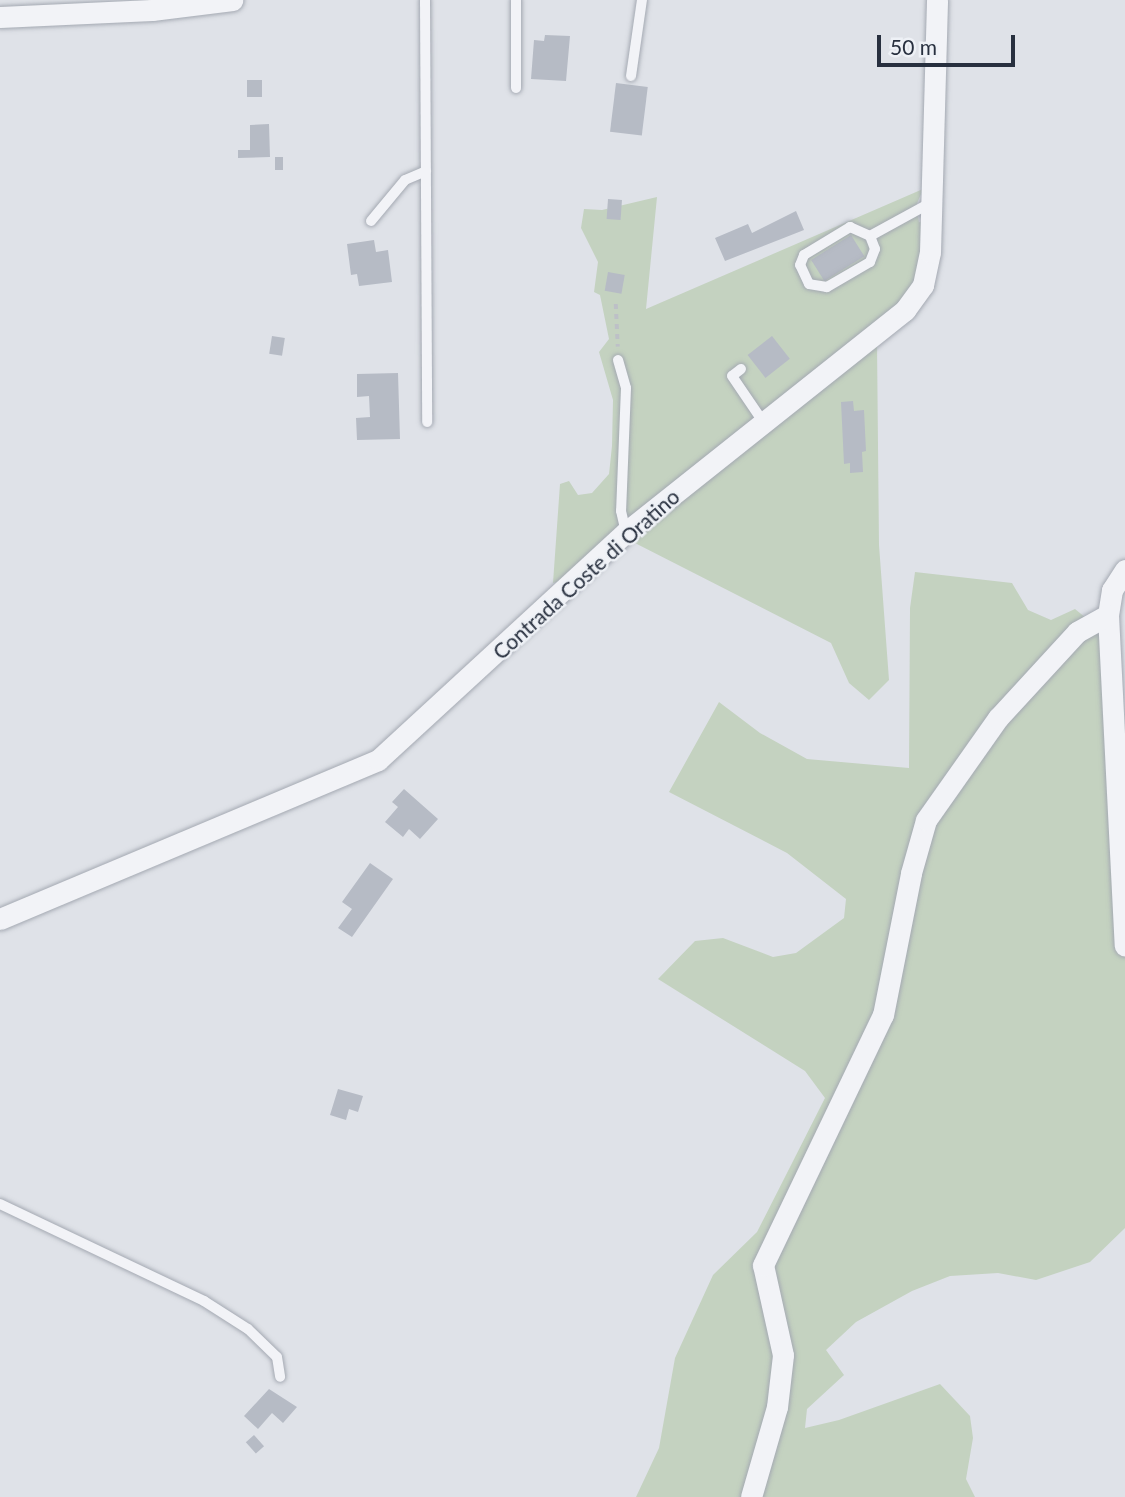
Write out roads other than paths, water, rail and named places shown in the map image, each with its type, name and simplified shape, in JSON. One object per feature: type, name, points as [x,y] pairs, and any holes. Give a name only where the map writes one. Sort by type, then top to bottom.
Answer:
[{"type":"street","points":[[0,17],[152,10],[232,0]]},
{"type":"street","name":"Contrada Coste di Oratino","points":[[0,919],[378,760],[626,532],[905,310],[923,285],[930,252],[937,0]]},
{"type":"street","points":[[1125,570],[1112,590],[1108,615],[1125,946]]},
{"type":"street","points":[[751,1497],[777,1407],[783,1355],[763,1265],[883,1015],[911,873],[926,820],[998,718],[1077,632],[1108,615]]},
{"type":"lane","points":[[425,0],[427,422]]},
{"type":"lane","points":[[516,0],[516,88]]},
{"type":"lane","points":[[631,76],[642,0]]},
{"type":"lane","points":[[370,221],[405,180],[426,171]]},
{"type":"lane","points":[[870,236],[932,202]]},
{"type":"lane","points":[[850,227],[870,236],[874,248],[870,262],[827,287],[817,288],[802,276],[804,255],[850,227]]},
{"type":"lane","points":[[618,360],[626,388],[621,511],[626,532]]},
{"type":"lane","points":[[741,369],[732,376],[764,423]]},
{"type":"lane","points":[[0,1204],[204,1301],[248,1329],[276,1357],[280,1377]]}]
